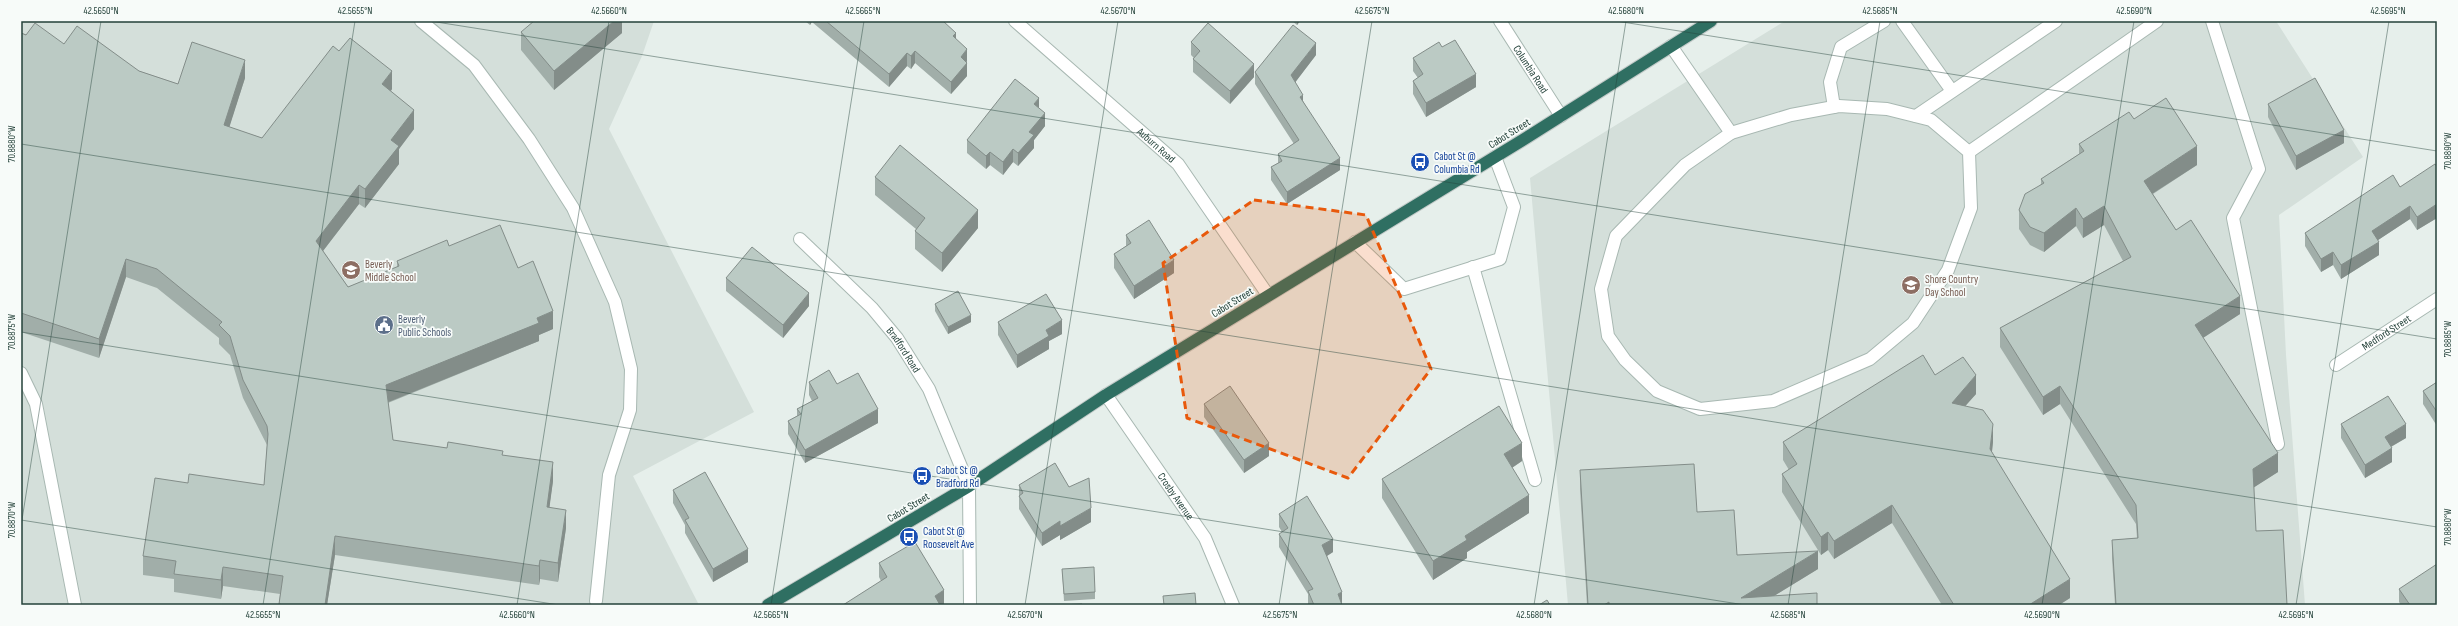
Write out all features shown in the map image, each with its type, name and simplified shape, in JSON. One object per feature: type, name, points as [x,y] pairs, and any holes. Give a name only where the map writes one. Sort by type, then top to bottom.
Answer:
[{"type":"highway","name":"Cabot Street","points":[[768,605],[969,486],[1106,395],[1495,157],[1711,21]]},
{"type":"street","points":[[421,21],[474,65],[529,139],[573,208],[615,302],[632,369],[630,410],[609,475],[594,604]]},
{"type":"street","name":"Auburn Road","points":[[1015,21],[1178,164],[1268,295]]},
{"type":"street","name":"Columbia Road","points":[[1500,21],[1561,116]]},
{"type":"street","points":[[1834,107],[1830,82],[1842,47],[1884,21]]},
{"type":"street","points":[[1902,21],[1952,91]]},
{"type":"street","points":[[1916,116],[2056,21]]},
{"type":"street","points":[[1969,152],[2157,21]]},
{"type":"street","points":[[2212,21],[2259,169],[2233,218],[2278,444]]},
{"type":"street","points":[[1671,46],[1731,133]]},
{"type":"street","points":[[1834,107],[1886,109],[1916,116],[1931,120],[1969,152],[1971,208],[1948,270],[1913,323],[1870,359],[1773,401],[1700,409],[1657,391],[1625,360],[1608,336],[1601,289],[1616,236],[1685,165],[1731,133],[1791,115],[1834,107]]},
{"type":"street","points":[[1355,242],[1404,289],[1500,259],[1514,207],[1495,157]]},
{"type":"street","name":"Bradford Road","points":[[800,239],[872,308],[897,338],[929,389],[969,486]]},
{"type":"street","points":[[1473,267],[1535,480]]},
{"type":"street","name":"Medford Street","points":[[2336,365],[2437,299]]},
{"type":"street","points":[[21,373],[36,404],[75,605]]},
{"type":"street","name":"Crosby Avenue","points":[[1106,395],[1205,538],[1234,605]]},
{"type":"street","points":[[969,486],[970,605]]},
{"type":"highlighted area","points":[[1254,200],[1366,215],[1431,369],[1348,478],[1187,418],[1163,263]]},
{"type":"shaded area","name":"Beverly Middle School","points":[[21,21],[654,21],[642,56],[609,129],[754,412],[633,476],[699,605],[21,605]]},
{"type":"shaded area","name":"Shore Country Day School","points":[[1785,21],[2276,21],[2363,157],[2279,215],[2286,355],[2305,605],[1568,605],[1530,178]]},
{"type":"building","points":[[534,21],[614,21],[554,71],[521,32]]},
{"type":"building","points":[[826,21],[943,21],[956,33],[953,36],[967,49],[961,57],[967,63],[951,82],[915,51],[911,56],[907,53],[889,74]]},
{"type":"building","name":"Beverly Public Schools","points":[[35,23],[64,44],[77,26],[139,71],[178,84],[192,42],[245,60],[224,125],[262,138],[333,46],[339,51],[350,38],[392,71],[382,84],[414,110],[391,140],[399,146],[365,189],[359,185],[316,241],[348,287],[399,266],[397,261],[447,240],[449,246],[500,225],[518,268],[533,261],[553,311],[537,318],[539,323],[386,385],[393,440],[447,448],[448,442],[503,451],[502,455],[553,462],[547,507],[566,510],[558,563],[540,560],[539,566],[335,536],[325,605],[284,605],[279,604],[283,576],[223,567],[221,580],[174,574],[176,561],[143,556],[155,478],[188,483],[189,474],[264,485],[268,434],[267,426],[243,380],[230,336],[219,325],[222,322],[157,269],[126,259],[99,339],[21,313],[21,33],[26,35]]},
{"type":"building","points":[[1208,23],[1254,64],[1230,91],[1193,59],[1200,51],[1191,42]]},
{"type":"building","points":[[1293,25],[1316,43],[1291,75],[1303,95],[1300,97],[1340,158],[1287,192],[1271,167],[1282,161],[1278,154],[1299,140],[1255,72]]},
{"type":"building","points":[[1455,40],[1476,74],[1426,103],[1413,81],[1423,74],[1413,58],[1439,42],[1442,47]]},
{"type":"building","points":[[2315,78],[2344,130],[2296,156],[2268,104]]},
{"type":"building","points":[[1015,79],[1039,98],[1034,104],[1045,113],[1029,132],[1034,135],[1018,153],[1013,149],[1003,162],[990,152],[986,156],[967,140]]},
{"type":"building","points":[[2166,98],[2197,146],[2144,181],[2176,230],[2191,220],[2240,296],[2195,325],[2278,453],[2253,469],[2256,531],[2283,530],[2287,605],[2116,605],[2112,540],[2138,538],[2136,505],[2060,386],[2043,397],[2000,328],[2131,257],[2104,206],[2083,219],[2076,208],[2044,233],[2030,227],[2019,210],[2025,194],[2044,183],[2041,179],[2084,151],[2079,144],[2129,112],[2134,119]]},
{"type":"building","points":[[900,145],[978,210],[942,253],[915,231],[925,218],[875,177]]},
{"type":"building","points":[[2435,164],[2437,167],[2437,204],[2417,217],[2410,206],[2372,231],[2379,242],[2341,265],[2333,252],[2321,259],[2305,233],[2393,175],[2400,187]]},
{"type":"building","points":[[1149,220],[1174,260],[1134,286],[1114,254],[1131,243],[1126,235]]},
{"type":"building","points":[[752,247],[809,293],[783,325],[726,278]]},
{"type":"building","points":[[958,291],[971,315],[948,327],[935,304]]},
{"type":"building","points":[[1046,294],[1062,320],[1046,330],[1049,336],[1017,355],[998,322]]},
{"type":"building","points":[[1923,355],[1935,375],[1963,357],[1976,375],[1952,403],[1983,410],[1993,424],[1990,449],[2070,579],[2029,605],[1954,605],[1892,505],[1834,541],[1828,532],[1821,537],[1782,474],[1797,464],[1783,442]]},
{"type":"building","points":[[829,370],[837,384],[858,373],[878,409],[805,450],[788,421],[801,414],[797,409],[818,398],[809,382]]},
{"type":"building","points":[[2437,382],[2437,412],[2423,391]]},
{"type":"building","points":[[1230,386],[1269,443],[1244,460],[1204,404]]},
{"type":"building","points":[[2388,396],[2406,424],[2385,437],[2392,448],[2365,465],[2341,424]]},
{"type":"building","points":[[1499,406],[1522,443],[1504,454],[1529,495],[1465,536],[1467,540],[1433,561],[1382,479]]},
{"type":"building","points":[[1055,463],[1069,487],[1089,478],[1091,508],[1060,526],[1060,521],[1042,533],[1019,496],[1023,493],[1019,485]]},
{"type":"building","points":[[1694,464],[1697,512],[1734,510],[1737,555],[1818,551],[1741,598],[1817,593],[1817,605],[1609,605],[1609,602],[1604,605],[1588,605],[1580,470]]},
{"type":"building","points":[[705,472],[748,549],[713,569],[685,520],[689,518],[673,490]]},
{"type":"building","points":[[1307,496],[1333,539],[1322,545],[1342,592],[1338,594],[1342,605],[1314,605],[1308,591],[1313,589],[1279,534],[1288,528],[1279,514]]},
{"type":"building","points":[[915,542],[944,590],[935,596],[940,605],[843,605],[887,577],[879,563]]},
{"type":"building","points":[[2437,564],[2437,605],[2410,605],[2399,589]]},
{"type":"building","points":[[1094,567],[1095,592],[1064,594],[1062,569]]},
{"type":"building","points":[[1195,593],[1196,605],[1164,605],[1163,596]]},
{"type":"building","points":[[1547,600],[1550,605],[1539,605]]},
{"type":"building","points":[[1082,604],[1082,605],[1060,605]]},
{"type":"place","name":"Cabot St @ Columbia Rd","points":[[1420,162]]},
{"type":"place","name":"Beverly Middle School","points":[[351,270]]},
{"type":"place","name":"Shore Country Day School","points":[[1911,285]]},
{"type":"place","name":"Beverly Public Schools","points":[[384,325]]},
{"type":"place","name":"Cabot St @ Bradford Rd","points":[[922,476]]},
{"type":"place","name":"Cabot St @ Roosevelt Ave","points":[[909,537]]}]
